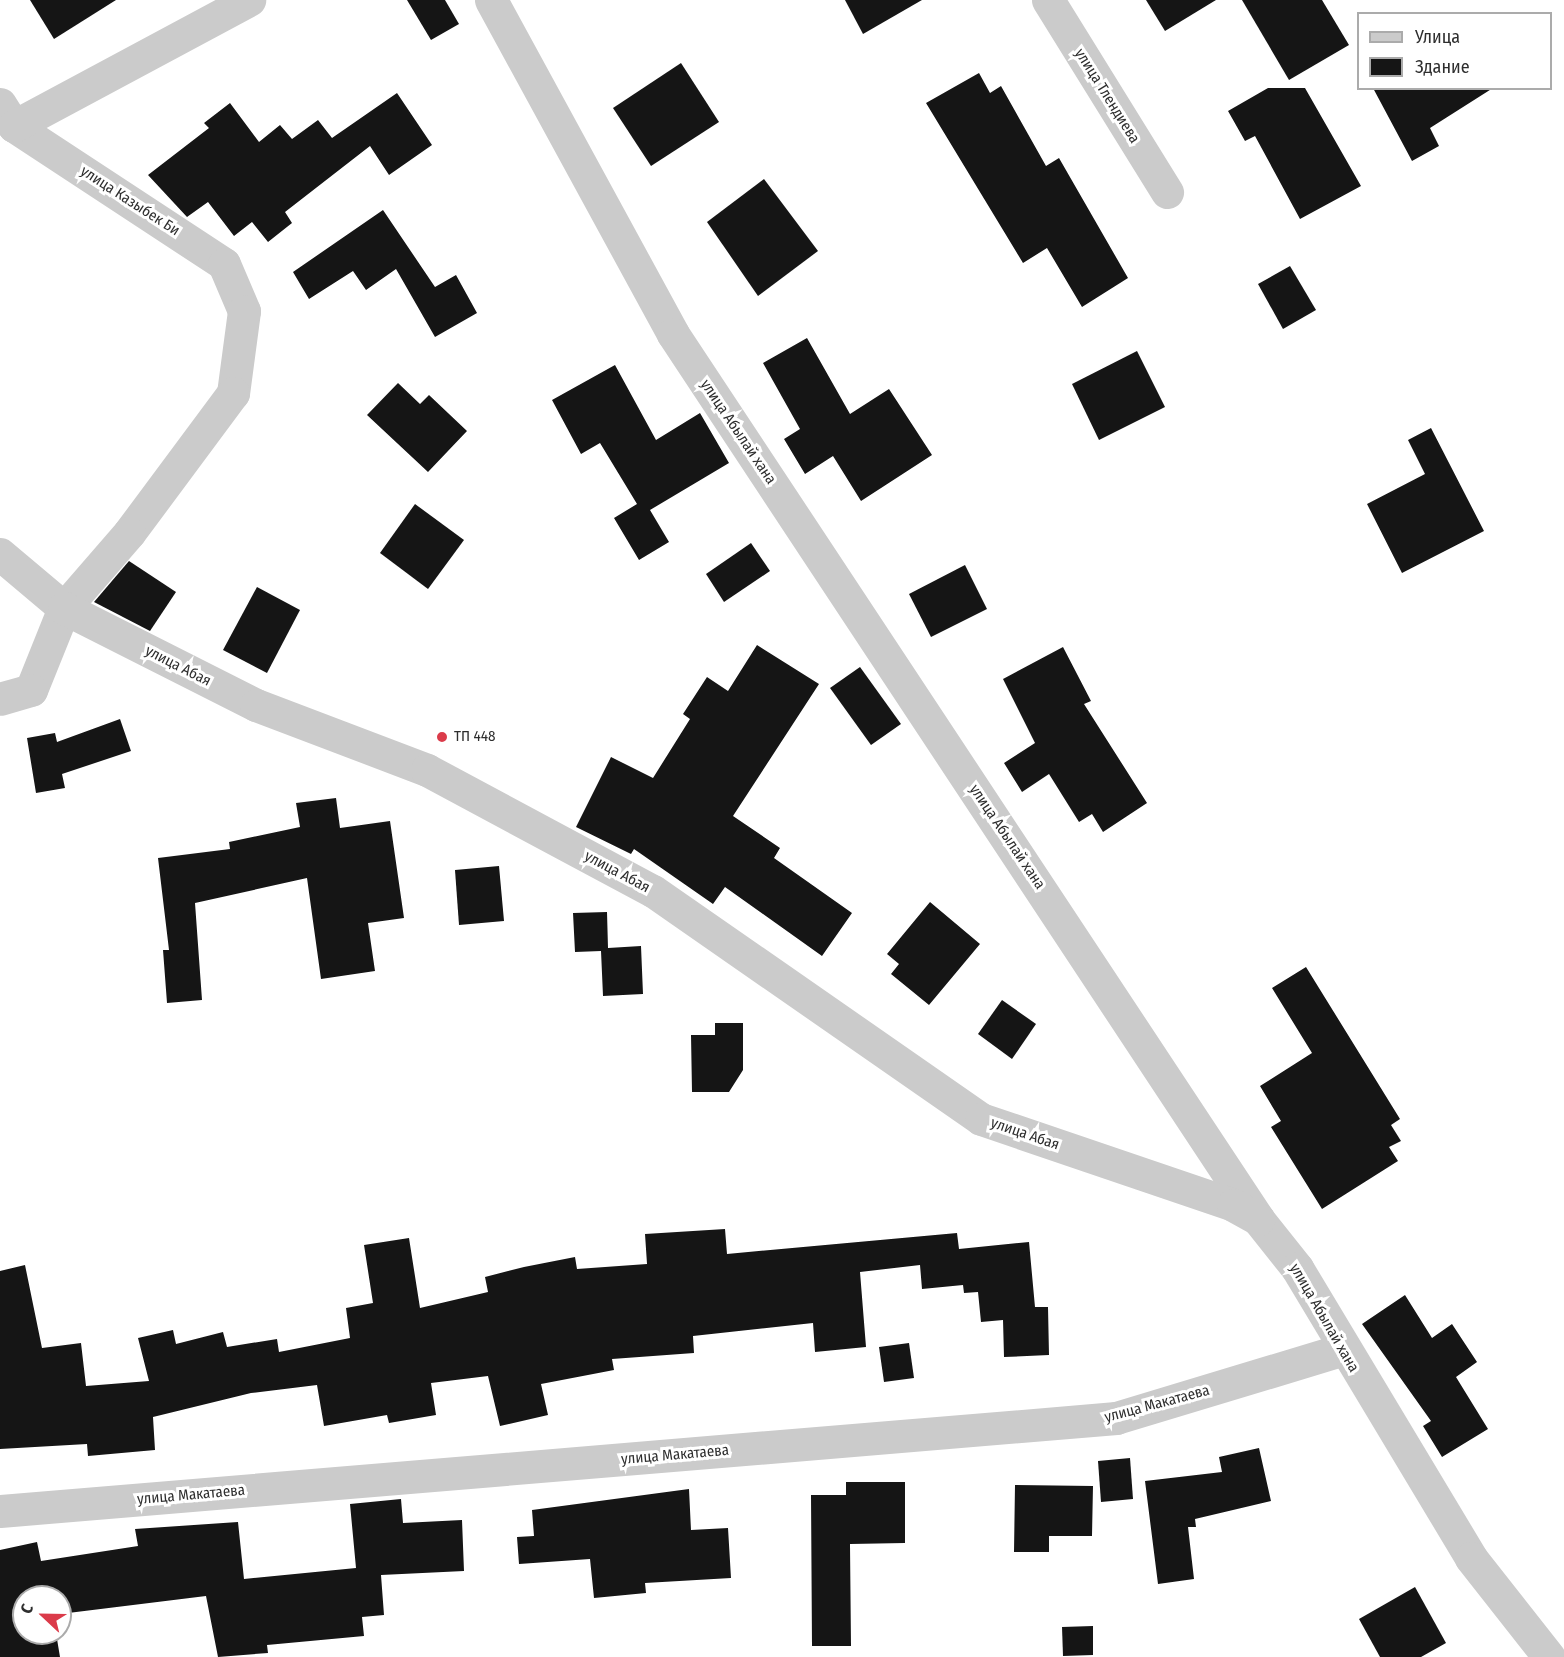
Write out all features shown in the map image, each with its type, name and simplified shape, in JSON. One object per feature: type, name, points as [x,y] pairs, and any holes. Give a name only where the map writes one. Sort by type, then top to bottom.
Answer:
[{"type":"street","points":[[7,115],[249,0]]},
{"type":"street","name":"улица Абылай хана","points":[[491,0],[673,334],[1258,1219],[1296,1268],[1341,1350],[1471,1557],[1549,1657]]},
{"type":"street","name":"улица Тлендиева","points":[[1048,0],[1167,192]]},
{"type":"street","name":"улица Казыбек Би","points":[[7,115],[224,264],[244,310],[233,393],[129,533],[64,608]]},
{"type":"street","name":"улица Абая","points":[[0,554],[64,608],[256,705],[427,770],[653,891],[981,1119],[1233,1205],[1258,1219]]},
{"type":"street","points":[[0,699],[31,690],[64,608]]},
{"type":"street","name":"улица Макатаева","points":[[0,1511],[1116,1418],[1341,1350]]},
{"type":"building","points":[[30,0],[116,0],[54,39]]},
{"type":"building","points":[[407,0],[445,0],[459,24],[431,40]]},
{"type":"building","points":[[845,0],[922,0],[863,34]]},
{"type":"building","points":[[1146,0],[1216,0],[1165,31]]},
{"type":"building","points":[[1242,0],[1322,0],[1349,45],[1289,80]]},
{"type":"building","points":[[681,63],[719,122],[651,166],[613,108]]},
{"type":"building","points":[[979,73],[990,93],[1001,86],[1046,166],[1059,158],[1128,278],[1082,307],[1047,248],[1023,263],[926,103]]},
{"type":"building","points":[[1268,88],[1305,88],[1361,186],[1300,219],[1255,136],[1245,141],[1228,111]]},
{"type":"building","points":[[1374,90],[1490,90],[1430,128],[1439,146],[1412,161]]},
{"type":"building","points":[[397,93],[432,145],[389,175],[370,146],[285,212],[292,223],[268,242],[252,222],[234,236],[208,202],[187,217],[148,175],[209,128],[204,123],[230,103],[259,142],[280,125],[292,139],[318,120],[332,138]]},
{"type":"building","points":[[764,179],[818,251],[758,296],[707,222]]},
{"type":"building","points":[[383,210],[435,287],[456,275],[477,313],[435,337],[396,269],[366,290],[353,271],[309,299],[293,272]]},
{"type":"building","points":[[1290,266],[1316,310],[1283,329],[1258,284]]},
{"type":"building","points":[[807,338],[850,414],[889,389],[932,455],[861,501],[833,456],[805,474],[784,439],[800,429],[763,363]]},
{"type":"building","points":[[1137,351],[1165,407],[1099,440],[1072,384]]},
{"type":"building","points":[[615,365],[656,440],[700,413],[729,463],[650,510],[669,542],[639,560],[614,518],[637,504],[600,443],[581,454],[552,400]]},
{"type":"building","points":[[398,383],[420,404],[429,395],[467,431],[428,472],[367,415]]},
{"type":"building","points":[[1431,428],[1484,531],[1402,573],[1367,504],[1425,474],[1408,440]]},
{"type":"building","points":[[415,504],[464,540],[428,589],[380,553]]},
{"type":"building","points":[[751,543],[770,571],[724,602],[706,574]]},
{"type":"building","points":[[129,561],[176,592],[150,631],[94,602]]},
{"type":"building","points":[[965,565],[987,609],[931,637],[909,594]]},
{"type":"building","points":[[257,587],[300,610],[267,673],[223,650]]},
{"type":"building","points":[[757,645],[819,684],[733,816],[780,848],[774,858],[852,913],[822,956],[725,887],[713,904],[634,849],[631,854],[576,827],[611,757],[653,778],[690,719],[683,714],[707,677],[728,691]]},
{"type":"building","points":[[1063,647],[1091,701],[1084,704],[1147,803],[1103,832],[1092,814],[1079,822],[1049,774],[1022,792],[1004,763],[1035,743],[1003,679]]},
{"type":"building","points":[[860,667],[901,724],[871,745],[830,688]]},
{"type":"building","points":[[120,719],[131,751],[62,774],[65,788],[36,793],[27,738],[55,733],[57,742]]},
{"type":"building","points":[[336,798],[340,828],[390,821],[404,918],[368,923],[375,971],[321,979],[307,878],[195,903],[202,1000],[167,1003],[163,950],[169,950],[158,858],[230,849],[229,842],[300,827],[296,803]]},
{"type":"building","points":[[499,866],[504,921],[459,925],[455,870]]},
{"type":"building","points":[[930,902],[980,944],[929,1005],[891,974],[899,964],[887,954]]},
{"type":"building","points":[[607,912],[608,948],[641,946],[643,994],[603,996],[601,951],[575,952],[573,913]]},
{"type":"building","points":[[1306,967],[1400,1119],[1391,1125],[1401,1141],[1389,1147],[1398,1161],[1322,1209],[1271,1127],[1281,1121],[1260,1086],[1312,1053],[1272,988]]},
{"type":"building","points":[[1002,1000],[1036,1024],[1012,1059],[978,1034]]},
{"type":"building","points":[[715,1023],[743,1023],[743,1070],[729,1092],[692,1092],[691,1035],[715,1035]]},
{"type":"building","points":[[725,1229],[727,1254],[957,1233],[959,1249],[1029,1242],[1035,1307],[1048,1307],[1049,1355],[1004,1357],[1003,1320],[981,1322],[978,1292],[964,1293],[963,1285],[922,1289],[920,1265],[860,1272],[866,1347],[815,1352],[813,1323],[693,1336],[694,1353],[612,1359],[614,1370],[541,1384],[548,1415],[500,1426],[488,1376],[431,1383],[436,1415],[389,1423],[387,1415],[324,1426],[317,1385],[251,1393],[153,1417],[155,1450],[88,1456],[87,1444],[0,1449],[0,1271],[25,1265],[42,1348],[81,1343],[86,1386],[149,1381],[138,1338],[173,1330],[176,1344],[223,1332],[227,1347],[277,1339],[279,1352],[350,1338],[346,1308],[373,1303],[364,1245],[409,1238],[420,1308],[488,1292],[485,1277],[575,1257],[577,1269],[647,1264],[645,1234]]},
{"type":"building","points":[[1405,1295],[1432,1338],[1452,1324],[1477,1362],[1456,1377],[1488,1429],[1442,1457],[1423,1426],[1431,1421],[1362,1324]]},
{"type":"building","points":[[909,1343],[914,1378],[884,1382],[879,1347]]},
{"type":"building","points":[[1259,1448],[1271,1501],[1195,1519],[1196,1527],[1188,1527],[1194,1579],[1158,1584],[1145,1481],[1222,1472],[1219,1457]]},
{"type":"building","points":[[1130,1458],[1133,1499],[1101,1502],[1098,1461]]},
{"type":"building","points":[[846,1482],[905,1482],[905,1543],[850,1544],[851,1646],[812,1646],[811,1495],[846,1495]]},
{"type":"building","points":[[1015,1485],[1093,1486],[1092,1536],[1049,1536],[1049,1552],[1014,1552]]},
{"type":"building","points":[[689,1489],[691,1530],[728,1528],[731,1578],[645,1583],[646,1593],[594,1598],[590,1559],[519,1564],[517,1537],[534,1536],[532,1510]]},
{"type":"building","points":[[401,1499],[403,1523],[462,1520],[464,1571],[381,1575],[384,1615],[362,1617],[364,1636],[267,1645],[268,1653],[218,1657],[206,1596],[72,1613],[72,1585],[12,1585],[12,1645],[58,1645],[60,1657],[0,1657],[0,1550],[37,1542],[41,1561],[138,1546],[135,1529],[238,1522],[244,1579],[356,1568],[350,1504]]},
{"type":"building","points":[[1415,1587],[1446,1643],[1421,1657],[1380,1657],[1359,1619]]},
{"type":"building","points":[[1093,1626],[1093,1655],[1063,1656],[1062,1627]]},
{"type":"place","name":"ТП 448","points":[[442,737]]}]
